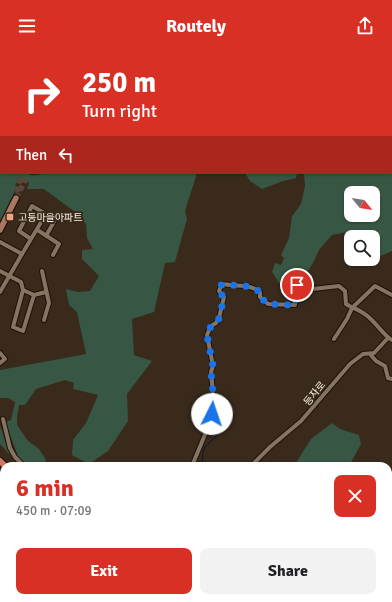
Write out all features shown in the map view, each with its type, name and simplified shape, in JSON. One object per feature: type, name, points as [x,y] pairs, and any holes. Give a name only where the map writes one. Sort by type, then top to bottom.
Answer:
[{"type":"street","points":[[0,230],[16,198]]},
{"type":"street","points":[[31,239],[19,231],[32,206],[56,218],[46,236]]},
{"type":"street","points":[[0,292],[46,214]]},
{"type":"street","points":[[39,232],[59,244],[53,254]]},
{"type":"street","points":[[0,242],[22,254]]},
{"type":"street","points":[[0,271],[21,282],[23,290],[13,327],[23,331],[34,295]]},
{"type":"street","points":[[42,271],[49,303],[44,320]]},
{"type":"street","points":[[194,462],[212,420],[213,393],[211,372],[213,366],[207,335],[211,326],[216,323],[219,318],[224,297],[218,291],[222,284],[229,286],[242,285],[255,289],[260,292],[260,297],[268,304],[295,305],[297,285],[303,284],[313,289],[339,286],[345,291],[346,304],[365,313],[391,338]]},
{"type":"street","points":[[334,339],[347,320],[352,308],[375,286],[392,294]]},
{"type":"street","points":[[23,290],[34,295],[46,292]]},
{"type":"street","name":"등자로","points":[[255,462],[301,421],[350,364],[362,354],[374,353],[391,338]]},
{"type":"street","points":[[0,353],[5,359],[0,363]]},
{"type":"street","points":[[370,354],[376,361],[385,366],[388,378],[392,379]]},
{"type":"street","points":[[3,419],[10,448],[20,462]]},
{"type":"green space","points":[[0,174],[197,174],[185,211],[187,219],[175,262],[165,263],[154,312],[132,319],[134,355],[152,361],[127,394],[128,421],[108,451],[92,462],[85,462],[72,455],[73,440],[86,423],[98,395],[73,389],[74,383],[65,380],[36,389],[25,405],[19,405],[17,425],[28,441],[39,449],[46,460],[45,462],[24,462],[18,456],[5,422],[11,420],[15,402],[8,398],[0,398],[0,370],[86,354],[77,312],[69,305],[66,289],[78,292],[90,291],[99,276],[82,259],[82,250],[93,249],[87,238],[86,224],[75,212],[44,189],[27,189],[29,183],[27,181],[17,179],[13,197],[0,221]]},
{"type":"green space","points":[[246,174],[297,174],[296,178],[262,189],[250,181]]},
{"type":"green space","points":[[304,174],[392,174],[392,251],[380,256],[380,230],[344,230],[344,233],[332,235],[319,250],[306,274],[279,283],[272,272],[275,263],[281,265],[284,258],[281,255],[289,238],[292,216],[301,204],[305,186]]},
{"type":"green space","points":[[332,423],[340,429],[359,435],[361,444],[351,462],[297,462],[311,439]]},
{"type":"green space","points":[[0,426],[11,456],[0,444]]},
{"type":"waterway","points":[[202,462],[203,451],[205,447],[217,435],[215,416],[216,405]]},
{"type":"tunnel","points":[[17,192],[21,174]]},
{"type":"tunnel","points":[[16,198],[27,174]]},
{"type":"place","name":"고등마을아파트","points":[[10,217]]},
{"type":"route","points":[[212,414],[213,393],[211,372],[213,366],[207,335],[208,330],[219,318],[224,297],[218,291],[219,287],[222,284],[229,286],[242,285],[260,292],[260,297],[268,304],[295,305],[297,285]]}]
